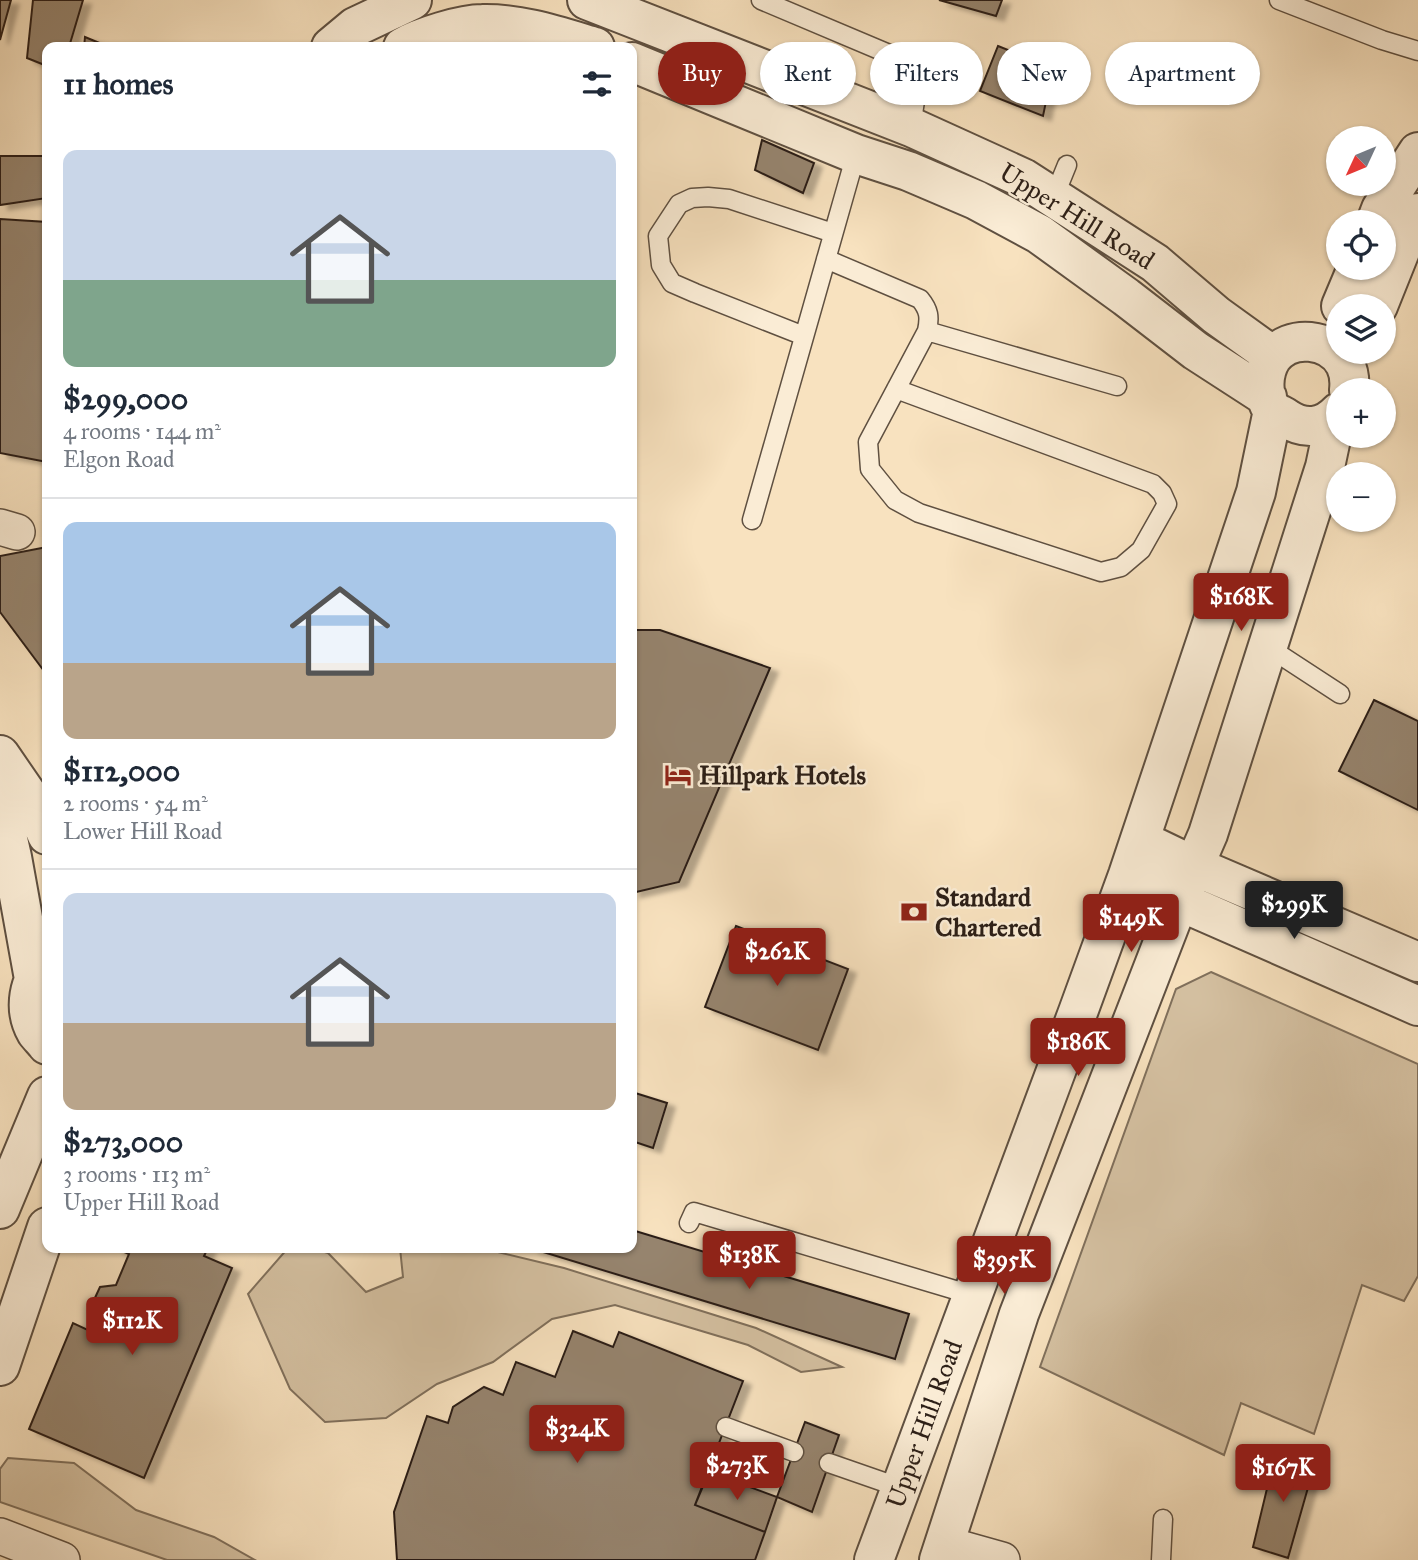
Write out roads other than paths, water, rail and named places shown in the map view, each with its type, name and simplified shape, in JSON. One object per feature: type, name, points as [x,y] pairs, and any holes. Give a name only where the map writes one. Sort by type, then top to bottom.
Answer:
[{"type":"street","points":[[337,42],[355,27],[412,0]]},
{"type":"street","name":"Upper Hill Road","points":[[587,0],[911,127],[1023,178],[1060,181],[1216,315],[1273,356]]},
{"type":"street","points":[[412,42],[480,23],[532,29],[578,42]]},
{"type":"street","name":"Upper Hill Road","points":[[637,64],[976,200],[1039,234],[1270,403],[1256,492],[1140,840],[874,1560]]},
{"type":"street","points":[[1381,210],[1418,152]]},
{"type":"street","points":[[1383,294],[1410,226],[1418,213]]},
{"type":"street","points":[[1311,341],[1341,370],[1325,423],[1297,425],[1270,403],[1264,383],[1267,369],[1273,356],[1285,347],[1311,341]]},
{"type":"street","name":"Upper Hill Road","points":[[942,1552],[1019,1314],[1208,834],[1325,467],[1341,370]]},
{"type":"street","points":[[0,755],[32,813],[12,857],[41,971],[29,996],[30,1015],[36,1032],[42,1039]]},
{"type":"street","points":[[1140,840],[1194,866],[1418,962]]},
{"type":"street","points":[[1128,875],[1180,901],[1418,1006]]},
{"type":"street","points":[[0,1209],[42,1108]]},
{"type":"street","points":[[0,1366],[42,1242]]},
{"type":"street","points":[[0,1536],[62,1560]]},
{"type":"street","points":[[942,1552],[1002,1560]]},
{"type":"lane","points":[[761,0],[889,54],[908,67],[917,88],[911,127]]},
{"type":"lane","points":[[1279,0],[1418,51]]},
{"type":"lane","points":[[752,520],[856,154]]},
{"type":"lane","points":[[804,336],[672,282],[661,265],[657,236],[679,204],[692,198],[708,197],[729,199],[833,233]]},
{"type":"lane","points":[[826,259],[920,299],[928,308],[928,331],[896,389],[868,442],[870,469],[895,500],[919,513],[1101,572],[1121,567],[1141,550],[1167,504],[1162,493],[1153,484],[896,389]]},
{"type":"lane","points":[[928,331],[1117,386]]},
{"type":"lane","points":[[1268,647],[1340,694]]},
{"type":"lane","points":[[689,1223],[694,1212],[972,1295]]},
{"type":"lane","points":[[726,1427],[794,1452]]},
{"type":"lane","points":[[829,1463],[901,1488]]},
{"type":"lane","points":[[1161,1560],[1163,1519]]},
{"type":"place","name":"Hillpark Hotels","points":[[678,775]]},
{"type":"place","name":"Standard Chartered","points":[[914,912]]}]
